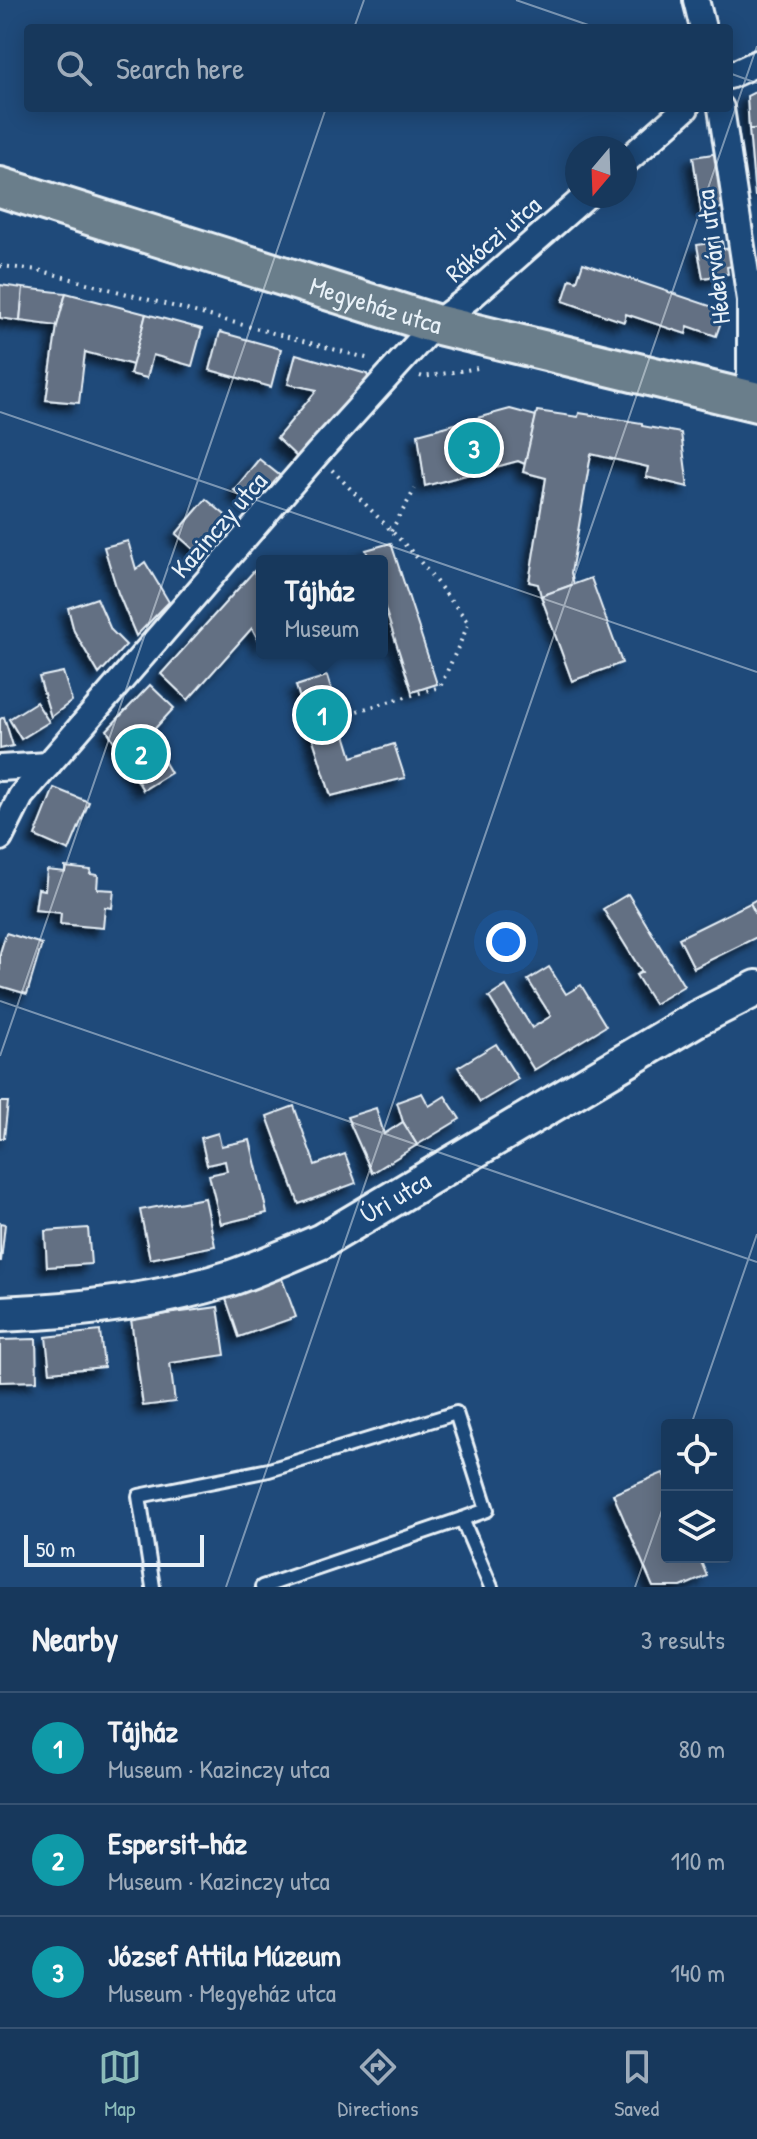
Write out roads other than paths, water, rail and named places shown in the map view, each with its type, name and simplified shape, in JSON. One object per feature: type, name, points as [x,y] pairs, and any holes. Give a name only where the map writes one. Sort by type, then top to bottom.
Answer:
[{"type":"main road","name":"Megyeház utca","points":[[0,187],[435,324],[751,401]]},
{"type":"main road","name":"Úri utca","points":[[0,1314],[108,1306],[229,1278],[286,1257],[322,1241],[670,1034],[757,988]]},
{"type":"street","points":[[696,0],[702,24]]},
{"type":"street","points":[[733,74],[757,63]]},
{"type":"street","points":[[637,151],[681,112]]},
{"type":"street","name":"Hédervári utca","points":[[722,112],[750,300],[751,401]]},
{"type":"street","name":"Rákóczi utca","points":[[435,324],[472,296],[572,208]]},
{"type":"street","name":"Kazinczy utca","points":[[0,838],[21,796],[317,454],[435,324]]},
{"type":"street","points":[[0,768],[48,765]]},
{"type":"lane","points":[[153,1587],[139,1496],[269,1470],[456,1413],[487,1510],[262,1587]]},
{"type":"lane","points":[[462,1519],[491,1587]]},
{"type":"place","name":"József Attila Múzeum","points":[[474,448]]},
{"type":"place","name":"Tájház","points":[[322,715]]},
{"type":"place","name":"Espersit-ház","points":[[141,754]]}]
